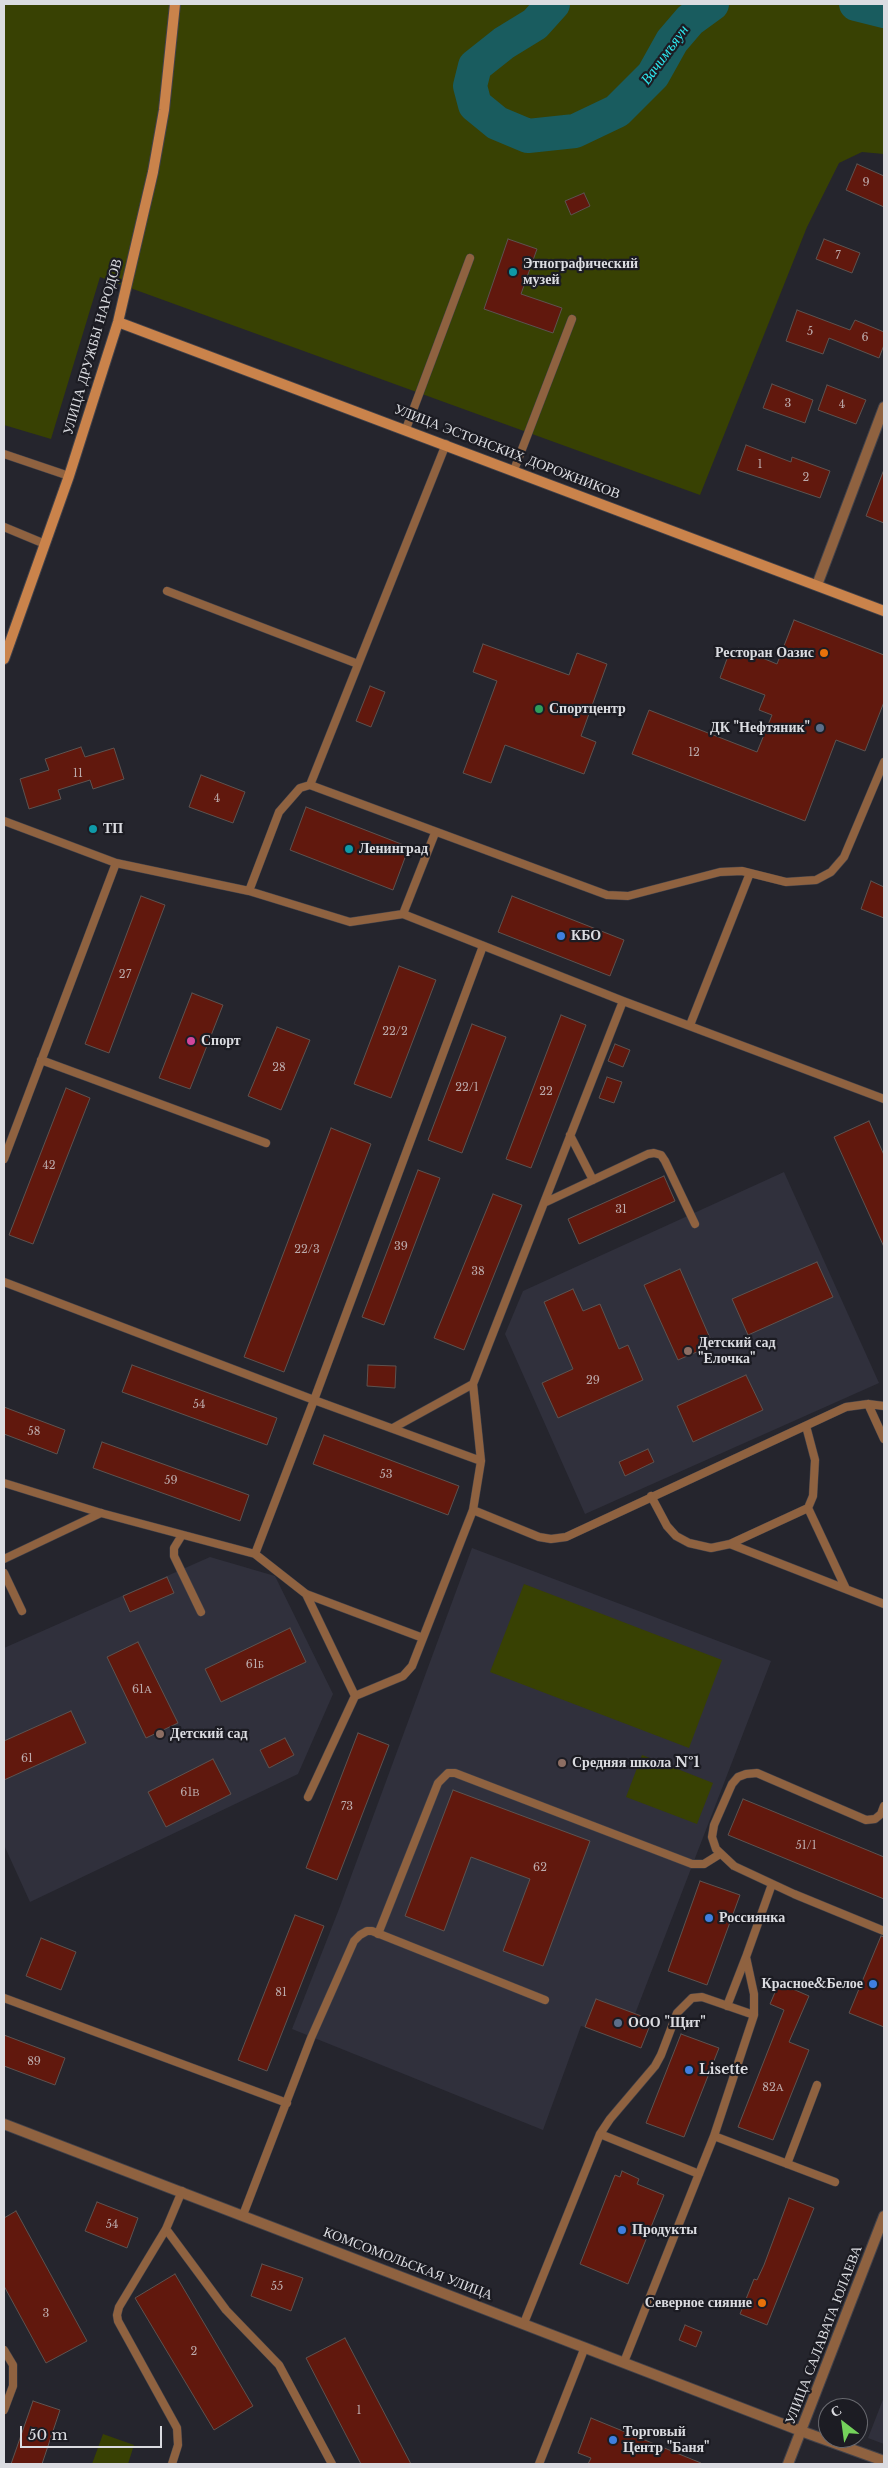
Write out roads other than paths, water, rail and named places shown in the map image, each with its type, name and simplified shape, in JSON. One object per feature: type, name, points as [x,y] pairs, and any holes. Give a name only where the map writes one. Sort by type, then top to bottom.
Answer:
[{"type":"main road","name":"УЛИЦА ДРУЖБЫ НАРОДОВ","points":[[4,659],[69,476],[118,322],[153,172],[164,110],[175,4]]},
{"type":"main road","name":"УЛИЦА ЭСТОНСКИХ ДОРОЖНИКОВ","points":[[118,322],[446,444],[884,611]]},
{"type":"street","points":[[817,585],[884,407]]},
{"type":"street","name":"КОМСОМОЛЬСКАЯ УЛИЦА","points":[[4,2124],[884,2462]]},
{"type":"street","name":"УЛИЦА САЛАВАТА ЮЛАЕВА","points":[[788,2464],[884,2216]]},
{"type":"lane","points":[[406,429],[470,258]]},
{"type":"lane","points":[[514,470],[572,319]]},
{"type":"lane","points":[[310,785],[446,444]]},
{"type":"lane","points":[[4,454],[69,476]]},
{"type":"lane","points":[[4,527],[45,544]]},
{"type":"lane","points":[[167,591],[358,664]]},
{"type":"lane","points":[[249,890],[279,812],[300,788],[310,785],[435,833],[607,895],[628,896],[720,872],[750,873],[786,882],[816,880],[831,872],[844,857],[884,762]]},
{"type":"lane","points":[[4,821],[116,863],[249,890],[350,922],[404,914],[623,1001],[884,1099]]},
{"type":"lane","points":[[404,914],[435,833]]},
{"type":"lane","points":[[4,1159],[116,863]]},
{"type":"lane","points":[[690,1026],[750,873]]},
{"type":"lane","points":[[255,1554],[483,946]]},
{"type":"lane","points":[[308,1797],[355,1696],[403,1676],[412,1666],[473,1510],[481,1461],[473,1384],[623,1001]]},
{"type":"lane","points":[[41,1060],[266,1143]]},
{"type":"lane","points":[[570,1135],[593,1180]]},
{"type":"lane","points":[[544,1203],[648,1154],[661,1155],[695,1224]]},
{"type":"lane","points":[[4,1282],[314,1400],[481,1461]]},
{"type":"lane","points":[[393,1428],[473,1384]]},
{"type":"lane","points":[[473,1510],[526,1533],[551,1539],[566,1537],[846,1406],[868,1404],[884,1406]]},
{"type":"lane","points":[[868,1404],[884,1439]]},
{"type":"lane","points":[[651,1496],[667,1526],[676,1536],[689,1543],[711,1548],[730,1544],[808,1508],[813,1496],[815,1460],[806,1426]]},
{"type":"lane","points":[[4,1483],[102,1513],[255,1554],[306,1594],[423,1638]]},
{"type":"lane","points":[[808,1508],[846,1589]]},
{"type":"lane","points":[[4,1559],[102,1513]]},
{"type":"lane","points":[[182,1535],[174,1548],[174,1556],[201,1612]]},
{"type":"lane","points":[[730,1544],[884,1604]]},
{"type":"lane","points":[[4,1573],[22,1611]]},
{"type":"lane","points":[[306,1594],[355,1696]]},
{"type":"lane","points":[[378,1934],[438,1783],[448,1773],[455,1773],[692,1864],[704,1864],[720,1854]]},
{"type":"lane","points":[[884,1806],[881,1814],[874,1819],[866,1820],[756,1773],[746,1774],[738,1777],[732,1784],[714,1825],[712,1837],[720,1854],[734,1866],[884,1931]]},
{"type":"lane","points":[[727,2006],[772,1884]]},
{"type":"lane","points":[[243,2215],[312,2038],[354,1941],[366,1931],[378,1934],[545,2000]]},
{"type":"lane","points":[[624,2362],[714,2136],[754,2015],[754,1994],[746,1957]]},
{"type":"lane","points":[[524,2323],[600,2134],[654,2066],[661,2055],[678,2012],[692,1998],[702,1997],[754,2015]]},
{"type":"lane","points":[[4,1998],[287,2103]]},
{"type":"lane","points":[[786,2164],[817,2086]]},
{"type":"lane","points":[[600,2134],[699,2174]]},
{"type":"lane","points":[[714,2136],[835,2182]]},
{"type":"lane","points":[[172,2464],[178,2445],[177,2428],[118,2321],[117,2315],[119,2307],[166,2229],[182,2191]]},
{"type":"lane","points":[[166,2229],[226,2310],[278,2365],[332,2464]]},
{"type":"lane","points":[[539,2464],[585,2347]]},
{"type":"lane","points":[[4,2350],[12,2365],[13,2375],[13,2386],[4,2410]]},
{"type":"waterway","name":"Вачимъяун","points":[[553,4],[535,24],[504,43],[475,66],[470,86],[475,105],[497,123],[528,136],[575,131],[617,111],[653,75],[672,41],[690,20],[712,4]]},
{"type":"waterway","name":"Вачимъяун","points":[[856,4],[884,11]]},
{"type":"place","name":"Этнографический музей","points":[[513,272]]},
{"type":"place","name":"Ресторан Оазис","points":[[824,653]]},
{"type":"place","name":"Спортцентр","points":[[539,709]]},
{"type":"place","name":"ДК \"Нефтяник\"","points":[[820,728]]},
{"type":"place","name":"ТП","points":[[93,829]]},
{"type":"place","name":"Ленинград","points":[[349,849]]},
{"type":"place","name":"КБО","points":[[561,936]]},
{"type":"place","name":"Спорт","points":[[191,1041]]},
{"type":"place","name":"Детский сад \"Елочка\"","points":[[688,1351]]},
{"type":"place","name":"Детский сад","points":[[160,1734]]},
{"type":"place","name":"Средняя школа №1","points":[[562,1763]]},
{"type":"place","name":"Россиянка","points":[[709,1918]]},
{"type":"place","name":"Красное&Белое","points":[[873,1984]]},
{"type":"place","name":"ООО \"Щит\"","points":[[618,2023]]},
{"type":"place","name":"Lisette","points":[[689,2070]]},
{"type":"place","name":"Продукты","points":[[622,2230]]},
{"type":"place","name":"Северное сияние","points":[[762,2303]]},
{"type":"place","name":"Торговый Центр \"Баня\"","points":[[613,2440]]}]
